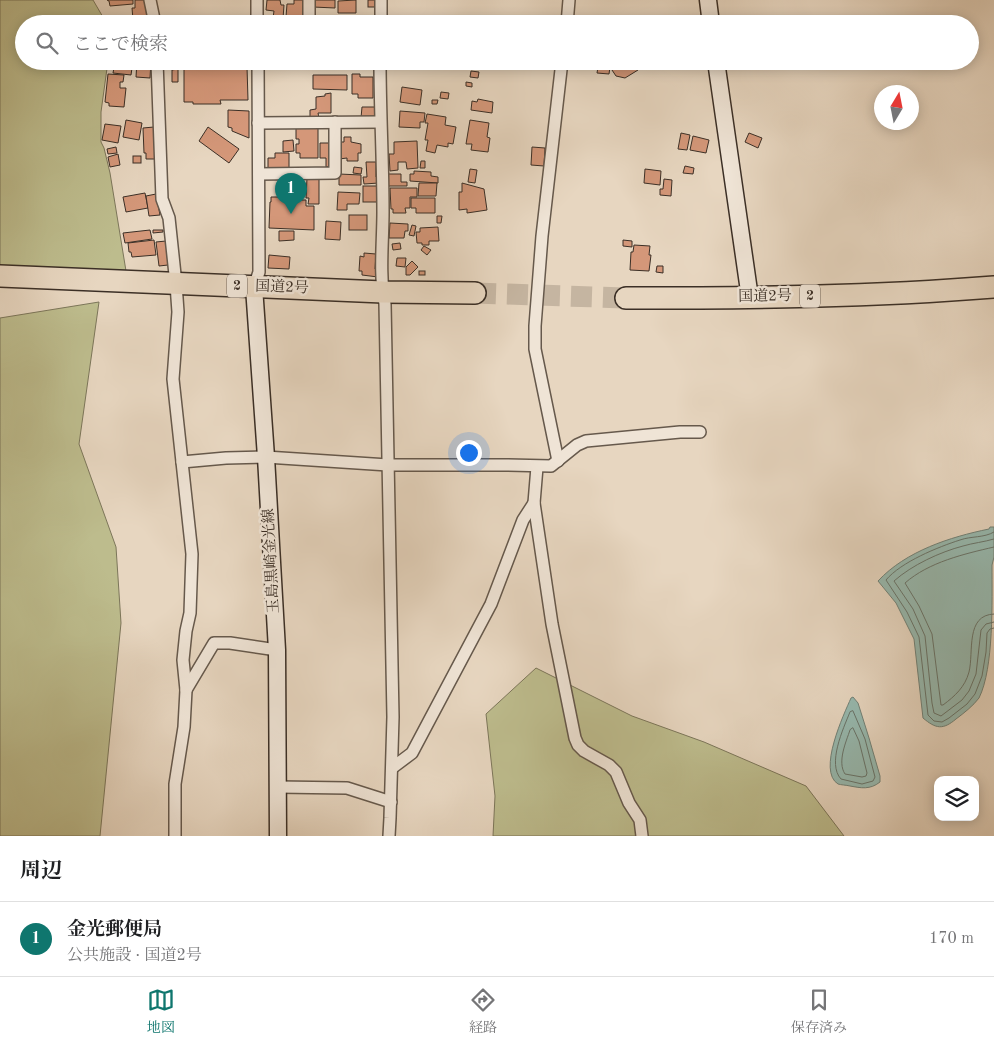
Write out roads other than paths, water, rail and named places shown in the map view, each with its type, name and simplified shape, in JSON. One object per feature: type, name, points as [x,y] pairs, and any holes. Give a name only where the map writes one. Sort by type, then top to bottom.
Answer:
[{"type":"highway","name":"国道2号","points":[[0,276],[383,292],[475,293]]},
{"type":"highway","name":"国道2号","points":[[626,298],[750,298],[932,292],[994,287]]},
{"type":"main road","points":[[708,0],[710,15]]},
{"type":"main road","points":[[717,70],[750,298]]},
{"type":"main road","name":"玉島黒崎金光線","points":[[254,286],[277,650],[278,836]]},
{"type":"street","points":[[150,0],[153,15]]},
{"type":"street","points":[[257,0],[257,15]]},
{"type":"street","points":[[309,15],[310,0]]},
{"type":"street","points":[[381,0],[381,15]]},
{"type":"street","points":[[567,15],[569,0]]},
{"type":"street","points":[[157,70],[162,199],[169,218],[176,284],[177,320],[173,379],[192,554],[190,613],[183,660],[186,690],[184,727],[175,784],[175,836]]},
{"type":"street","points":[[254,286],[259,272],[258,70]]},
{"type":"street","points":[[380,70],[393,717],[391,802],[388,836]]},
{"type":"street","points":[[558,461],[535,349],[535,326],[542,236],[561,70]]},
{"type":"street","points":[[259,174],[335,173],[335,122]]},
{"type":"street","points":[[258,123],[380,122]]},
{"type":"street","points":[[182,462],[226,458],[266,458],[388,465],[506,465],[537,467],[552,466],[586,441],[680,432],[700,432]]},
{"type":"street","points":[[537,467],[534,503],[552,624],[575,738],[578,745],[584,751],[609,765],[616,772],[629,803],[640,820],[642,836]]},
{"type":"street","points":[[392,768],[412,753],[491,604],[523,520],[534,503]]},
{"type":"street","points":[[186,690],[214,643],[230,643],[277,650]]},
{"type":"street","points":[[278,787],[347,788],[391,802]]},
{"type":"water","points":[[994,527],[994,557],[992,565],[990,652],[984,685],[979,698],[974,704],[951,723],[939,727],[923,718],[914,639],[896,603],[878,581],[889,570],[915,553],[944,541],[989,529]]},
{"type":"water","points":[[853,697],[858,703],[880,776],[880,782],[865,788],[838,784],[832,777],[830,767],[838,729]]},
{"type":"tunnel","points":[[475,293],[626,298]]},
{"type":"place","name":"金光郵便局","points":[[291,214]]}]
